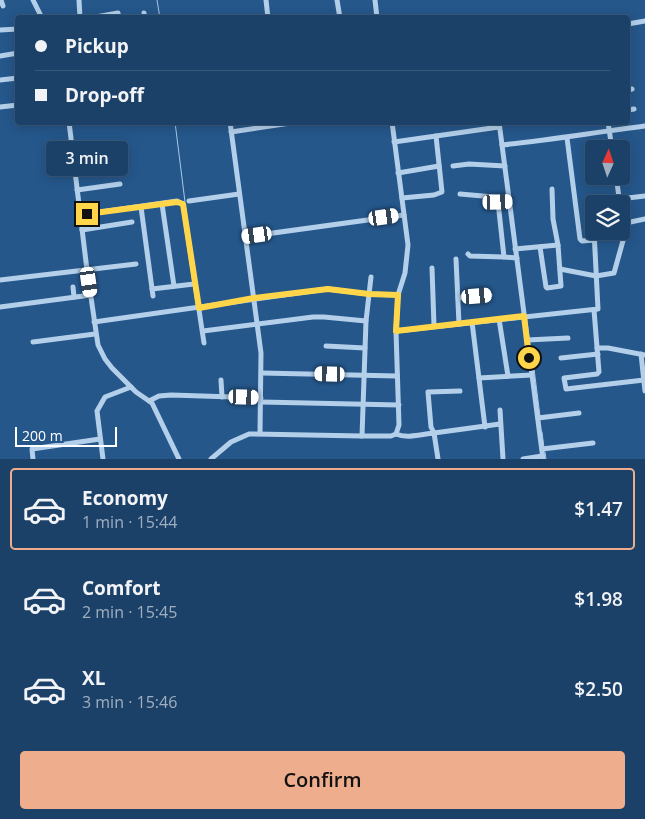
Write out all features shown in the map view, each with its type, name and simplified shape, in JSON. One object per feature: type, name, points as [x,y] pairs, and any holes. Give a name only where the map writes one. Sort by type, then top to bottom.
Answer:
[{"type":"street","points":[[33,0],[40,15]]},
{"type":"street","points":[[78,0],[80,15]]},
{"type":"street","points":[[266,0],[268,15]]},
{"type":"street","points":[[337,0],[340,15]]},
{"type":"street","points":[[375,0],[377,15]]},
{"type":"street","points":[[107,15],[118,13],[119,15]]},
{"type":"street","points":[[630,24],[645,21]]},
{"type":"street","points":[[0,30],[15,28]]},
{"type":"street","points":[[0,56],[15,54]]},
{"type":"street","points":[[0,80],[15,78]]},
{"type":"street","points":[[0,107],[15,105]]},
{"type":"street","points":[[69,125],[98,345],[105,359],[131,387],[155,408],[178,459]]},
{"type":"street","points":[[230,125],[244,237],[254,298],[262,373],[260,433]]},
{"type":"street","points":[[231,132],[276,125]]},
{"type":"street","points":[[392,125],[408,244],[405,273],[398,295],[396,331],[399,424],[396,434]]},
{"type":"street","points":[[471,125],[472,131]]},
{"type":"street","points":[[483,125],[484,129]]},
{"type":"street","points":[[394,142],[472,131],[499,125],[524,316],[529,340],[532,375],[544,449],[543,458],[522,459]]},
{"type":"street","points":[[609,125],[611,140]]},
{"type":"street","points":[[502,145],[567,138],[645,126]]},
{"type":"street","points":[[402,198],[440,194],[442,190],[436,136]]},
{"type":"street","points":[[396,331],[524,316],[598,310],[594,240],[582,241],[580,239],[567,138]]},
{"type":"street","points":[[74,165],[120,159]]},
{"type":"street","points":[[453,166],[469,164],[504,166]]},
{"type":"street","points":[[398,173],[439,166]]},
{"type":"street","points":[[77,190],[120,184]]},
{"type":"street","points":[[540,247],[547,288],[561,286],[558,246],[553,219],[552,189]]},
{"type":"street","points":[[190,201],[239,194]]},
{"type":"street","points":[[460,194],[494,197],[498,202],[504,257]]},
{"type":"street","points":[[630,200],[645,196]]},
{"type":"street","points":[[80,215],[182,202],[204,343]]},
{"type":"street","points":[[498,202],[509,202]]},
{"type":"street","points":[[162,204],[174,286]]},
{"type":"street","points":[[141,207],[153,296]]},
{"type":"street","points":[[244,237],[404,214]]},
{"type":"street","points":[[630,222],[645,219]]},
{"type":"street","points":[[82,230],[132,222]]},
{"type":"street","points":[[560,269],[596,276],[612,274],[615,271],[623,240]]},
{"type":"street","points":[[515,249],[558,246]]},
{"type":"street","points":[[468,254],[475,257],[517,258]]},
{"type":"street","points":[[456,259],[459,324]]},
{"type":"street","points":[[0,280],[136,264]]},
{"type":"street","points":[[432,268],[434,326]]},
{"type":"street","points":[[362,436],[366,321],[371,277]]},
{"type":"street","points":[[152,289],[194,284]]},
{"type":"street","points":[[73,286],[74,297]]},
{"type":"street","points":[[94,322],[328,289],[398,295]]},
{"type":"street","points":[[0,307],[90,295]]},
{"type":"street","points":[[458,298],[490,295]]},
{"type":"street","points":[[594,310],[598,373],[564,378],[566,389],[644,380]]},
{"type":"street","points":[[203,331],[324,317],[366,321]]},
{"type":"street","points":[[499,319],[508,376]]},
{"type":"street","points":[[472,322],[485,427]]},
{"type":"street","points":[[33,342],[96,334]]},
{"type":"street","points":[[529,340],[568,338]]},
{"type":"street","points":[[326,346],[365,348]]},
{"type":"street","points":[[561,358],[608,348],[643,355],[645,391]]},
{"type":"street","points":[[262,373],[397,376]]},
{"type":"street","points":[[479,378],[532,375]]},
{"type":"street","points":[[221,380],[222,397]]},
{"type":"street","points":[[103,459],[97,412],[105,396],[131,387]]},
{"type":"street","points":[[438,459],[434,433],[431,427],[428,392],[460,391]]},
{"type":"street","points":[[149,401],[159,396],[171,395],[399,405]]},
{"type":"street","points":[[500,410],[504,459]]},
{"type":"street","points":[[540,418],[579,413]]},
{"type":"street","points":[[211,459],[237,438],[249,434],[391,436],[396,434],[410,436],[500,424]]},
{"type":"street","points":[[34,459],[32,449],[100,439]]},
{"type":"street","points":[[544,449],[593,443]]},
{"type":"waterway","points":[[157,0],[160,15]]},
{"type":"waterway","points":[[175,125],[185,202]]},
{"type":"waterway","points":[[532,353],[540,416]]},
{"type":"waterway","points":[[542,432],[544,448]]},
{"type":"waterway","points":[[545,452],[546,459]]},
{"type":"route","points":[[87,214],[177,202],[183,204],[199,308],[254,298],[328,289],[398,295],[396,331],[524,316],[529,358]]}]
